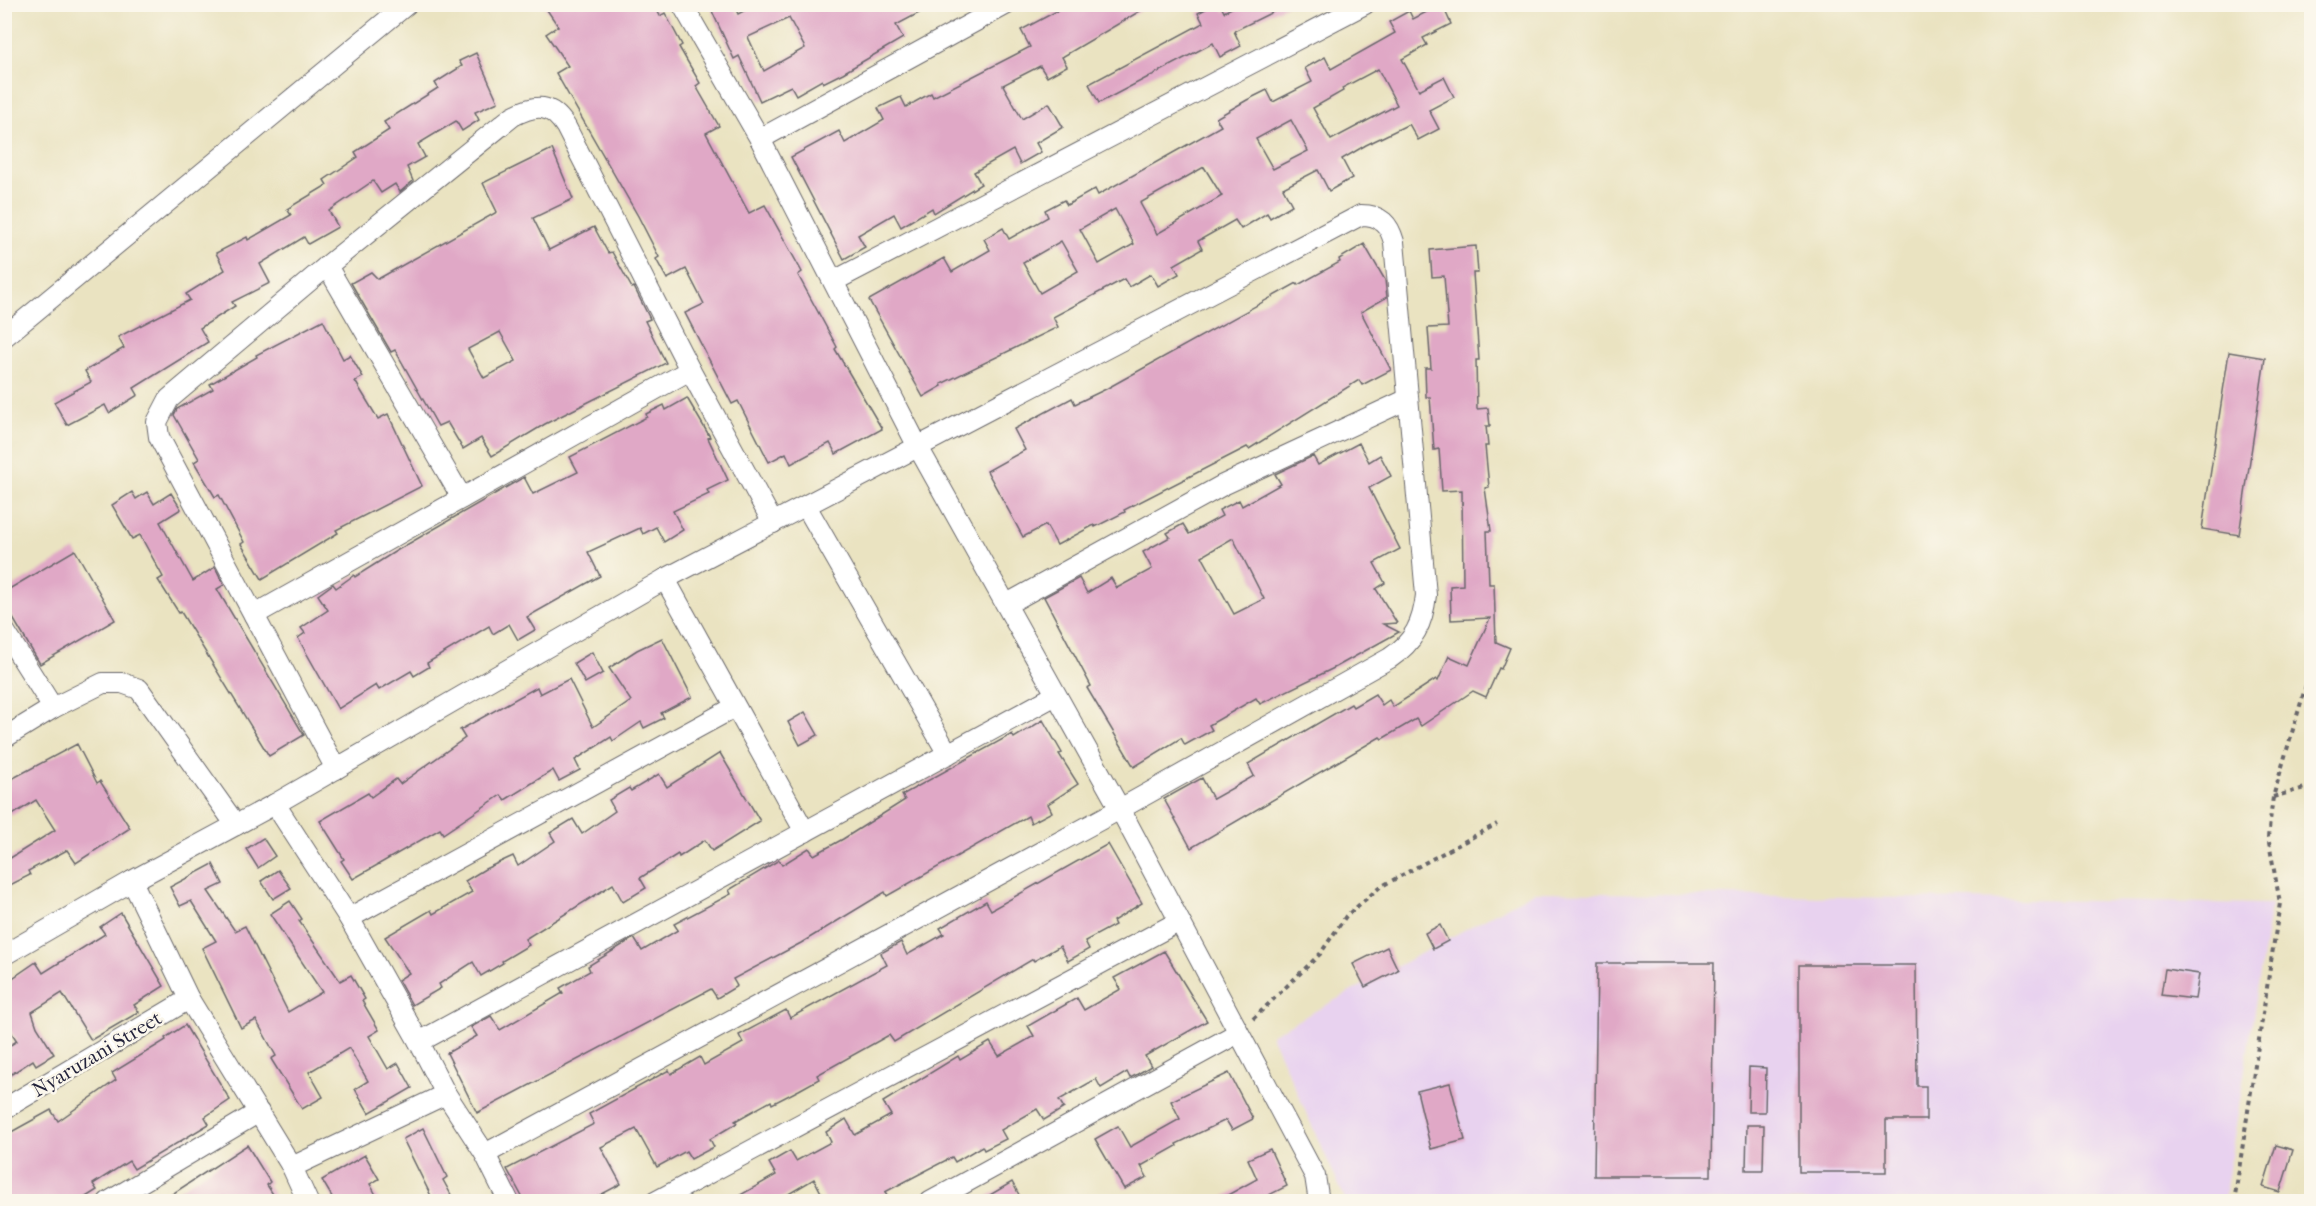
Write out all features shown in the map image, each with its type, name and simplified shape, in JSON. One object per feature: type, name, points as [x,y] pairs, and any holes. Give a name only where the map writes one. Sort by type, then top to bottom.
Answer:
[{"type":"street","points":[[4,337],[407,4]]},
{"type":"street","points":[[682,4],[760,139],[918,447],[1007,604],[1054,696],[1120,809],[1178,922],[1316,1176],[1319,1202]]},
{"type":"street","points":[[760,139],[1007,4]]},
{"type":"street","points":[[834,281],[1365,4]]},
{"type":"street","points":[[336,769],[159,437],[157,422],[169,399],[327,266],[513,116],[530,107],[545,108],[559,116],[690,370],[773,523]]},
{"type":"street","points":[[4,955],[132,881],[275,804],[665,579],[1361,215],[1373,215],[1383,220],[1390,228],[1394,242],[1426,595],[1425,611],[1412,639],[1390,658],[1120,809],[485,1154]]},
{"type":"street","points":[[327,266],[462,498]]},
{"type":"street","points":[[254,615],[690,370]]},
{"type":"street","points":[[1007,604],[1224,485],[1408,399]]},
{"type":"street","points":[[806,506],[948,754]]},
{"type":"street","points":[[665,579],[805,832]]},
{"type":"street","points":[[4,630],[53,708]]},
{"type":"street","points":[[4,738],[53,708],[103,683],[122,683],[139,689],[236,825]]},
{"type":"street","points":[[419,1041],[1054,696]]},
{"type":"street","points":[[349,918],[735,707]]},
{"type":"street","points":[[275,804],[349,918],[419,1041],[446,1094],[485,1154],[508,1202]]},
{"type":"street","points":[[132,881],[189,999],[260,1112],[292,1167],[308,1202]]},
{"type":"street","points":[[655,1202],[1178,922]]},
{"type":"street","name":"Nyaruzani Street","points":[[4,1109],[189,999]]},
{"type":"street","points":[[930,1202],[1238,1033]]},
{"type":"street","points":[[292,1167],[446,1094]]},
{"type":"street","points":[[108,1202],[260,1112]]},
{"type":"path","points":[[2234,1202],[2280,903],[2268,837],[2273,797],[2312,664]]},
{"type":"path","points":[[2273,797],[2312,786]]},
{"type":"path","points":[[1238,1033],[1295,981],[1320,954],[1346,916],[1380,887],[1497,824]]},
{"type":"shaded area","points":[[1534,892],[2271,904],[2224,1201],[1346,1201],[1271,1035]]},
{"type":"building","points":[[543,4],[654,4],[660,16],[665,13],[682,45],[679,47],[700,83],[696,86],[719,126],[706,133],[749,213],[765,205],[802,272],[798,275],[837,347],[835,349],[882,429],[836,454],[830,443],[791,464],[786,453],[769,462],[738,401],[732,404],[685,313],[704,304],[686,269],[667,279],[656,259],[659,257],[638,216],[556,73],[568,66],[546,34],[558,26]]},
{"type":"building","points":[[726,4],[733,4],[738,14],[757,4],[936,4],[896,25],[903,38],[843,73],[823,83],[822,80],[796,95],[791,86],[760,101],[739,56],[734,59],[712,11]],"holes":[[[789,18],[805,48],[764,71],[748,37]]]},
{"type":"building","points":[[1070,4],[1152,4],[1062,57],[1067,66],[1047,77],[1040,66],[1003,85],[1022,119],[1049,103],[1063,127],[1036,143],[1041,152],[1020,164],[1013,150],[974,172],[981,184],[934,213],[932,208],[901,227],[894,214],[858,235],[865,247],[844,259],[791,157],[839,131],[845,143],[884,120],[878,108],[901,97],[906,107],[931,93],[933,97],[1030,47],[1021,30]]},
{"type":"building","points":[[1215,4],[1220,4],[1224,12],[1239,4],[1289,4],[1234,31],[1241,46],[1220,57],[1213,43],[1099,103],[1089,84],[1203,23],[1198,13]]},
{"type":"building","points":[[1442,4],[1451,24],[1423,38],[1427,45],[1402,59],[1419,90],[1444,77],[1454,97],[1429,110],[1439,129],[1418,140],[1409,124],[1366,145],[1342,159],[1352,178],[1329,191],[1318,170],[1283,188],[1292,205],[1270,218],[1267,213],[1241,229],[1235,220],[1198,241],[1202,249],[1174,265],[1179,274],[1158,286],[1151,274],[1129,287],[1124,279],[1053,317],[1058,327],[941,384],[942,386],[923,397],[869,300],[944,258],[952,272],[990,250],[984,239],[1003,228],[1009,239],[1048,217],[1045,210],[1064,200],[1067,205],[1095,189],[1098,195],[1221,126],[1216,118],[1247,100],[1267,90],[1273,102],[1312,82],[1305,68],[1325,57],[1331,69],[1395,33],[1389,22],[1409,11],[1413,19]],"holes":[[[1378,69],[1397,105],[1331,140],[1313,108],[1343,91],[1342,88]],[[1291,120],[1308,151],[1273,169],[1256,139]],[[1204,167],[1222,196],[1157,234],[1140,203]],[[1115,209],[1134,244],[1099,264],[1080,229]],[[1061,241],[1078,271],[1040,293],[1023,263]]]},
{"type":"building","points":[[476,53],[498,102],[475,112],[479,120],[462,131],[456,121],[418,144],[425,157],[407,167],[413,181],[400,192],[395,184],[381,193],[373,181],[329,211],[338,227],[308,244],[304,237],[260,264],[270,283],[232,302],[235,306],[200,328],[208,342],[134,388],[138,395],[109,413],[105,405],[67,425],[54,402],[91,382],[85,371],[124,348],[118,337],[190,300],[186,294],[225,270],[216,253],[247,237],[248,240],[291,215],[287,209],[327,185],[324,180],[358,157],[355,152],[389,130],[384,122],[438,88],[435,83],[462,66],[459,61]]},
{"type":"building","points":[[552,149],[573,199],[533,218],[549,250],[594,227],[608,253],[612,252],[632,288],[634,287],[650,319],[645,321],[666,363],[545,424],[492,456],[481,438],[463,449],[447,422],[438,426],[395,350],[391,352],[351,283],[371,272],[378,279],[497,212],[483,183]],"holes":[[[500,332],[516,361],[484,378],[468,349]]]},
{"type":"building","points":[[1364,244],[1385,280],[1387,297],[1361,312],[1391,370],[1362,385],[1359,380],[1249,449],[1247,447],[1124,510],[1125,512],[1095,527],[1094,525],[1057,545],[1046,525],[1023,537],[987,471],[1025,450],[1014,429],[1072,398],[1075,404],[1106,389],[1297,283],[1298,285],[1340,262],[1339,259]]},
{"type":"building","points":[[1476,246],[1478,273],[1473,273],[1479,360],[1476,360],[1477,409],[1488,408],[1490,426],[1486,426],[1488,446],[1485,446],[1489,487],[1485,488],[1491,531],[1487,531],[1489,584],[1494,584],[1496,642],[1510,648],[1501,669],[1499,668],[1486,697],[1473,691],[1421,726],[1416,719],[1382,739],[1380,737],[1191,848],[1164,799],[1202,778],[1213,799],[1254,776],[1248,764],[1351,704],[1353,707],[1375,694],[1382,705],[1389,700],[1393,707],[1436,679],[1438,681],[1449,656],[1469,665],[1490,618],[1451,620],[1450,586],[1463,585],[1462,490],[1442,491],[1439,449],[1434,450],[1430,397],[1426,397],[1425,368],[1431,368],[1428,328],[1448,327],[1444,276],[1432,277],[1430,250]]},
{"type":"building","points":[[323,320],[343,359],[350,355],[363,377],[355,381],[378,419],[388,414],[422,486],[336,530],[338,533],[262,579],[241,544],[244,542],[219,495],[215,497],[194,462],[199,459],[174,415],[177,409],[213,389],[210,384],[257,357],[256,355]]},
{"type":"building","points":[[2229,352],[2265,358],[2239,535],[2202,529]]},
{"type":"building","points":[[687,398],[710,437],[708,438],[728,480],[707,490],[709,494],[673,511],[683,530],[664,542],[656,527],[643,534],[640,528],[588,552],[600,576],[527,617],[535,630],[518,640],[509,624],[493,634],[489,626],[427,663],[429,667],[414,676],[411,671],[379,690],[376,685],[338,709],[298,638],[305,633],[301,628],[328,610],[318,595],[333,584],[336,588],[354,575],[355,577],[524,477],[533,494],[578,472],[570,457],[647,417],[646,414],[664,405],[666,410]]},
{"type":"building","points":[[1359,443],[1369,462],[1380,455],[1391,476],[1369,488],[1400,549],[1374,563],[1385,583],[1376,589],[1397,623],[1383,624],[1399,632],[1336,667],[1260,704],[1256,698],[1209,725],[1212,730],[1185,745],[1181,738],[1134,767],[1087,688],[1091,686],[1044,597],[1079,578],[1087,593],[1111,578],[1117,588],[1152,569],[1143,552],[1170,537],[1167,533],[1183,524],[1189,534],[1222,516],[1219,510],[1239,500],[1242,506],[1281,484],[1275,474],[1313,456],[1318,465]],"holes":[[[1233,538],[1264,599],[1234,614],[1202,556]]]},
{"type":"building","points":[[132,492],[136,499],[147,492],[154,504],[171,493],[181,509],[160,522],[193,581],[215,567],[224,585],[217,589],[304,735],[269,756],[181,612],[179,613],[158,580],[163,577],[140,535],[132,539],[112,505]]},
{"type":"building","points":[[75,550],[115,620],[40,664],[4,603],[4,592]]},
{"type":"building","points":[[662,638],[692,697],[661,713],[664,718],[644,728],[641,722],[613,741],[611,737],[575,760],[580,770],[559,781],[553,770],[505,800],[501,795],[443,834],[440,829],[353,879],[341,861],[344,859],[320,821],[368,793],[371,797],[396,779],[400,784],[465,738],[460,730],[537,687],[540,694],[569,679],[593,727],[631,701],[609,668],[637,650]]},
{"type":"building","points":[[592,652],[603,673],[585,683],[574,663]]},
{"type":"building","points":[[805,712],[818,735],[800,745],[788,722]]},
{"type":"building","points":[[1043,720],[1062,753],[1059,754],[1078,784],[1048,804],[1052,812],[1031,823],[1028,816],[887,896],[885,892],[801,943],[733,979],[737,986],[717,998],[711,989],[477,1113],[447,1053],[477,1036],[471,1027],[491,1016],[500,1030],[563,993],[560,988],[590,971],[588,966],[632,939],[634,938],[642,951],[678,930],[674,924],[731,894],[729,890],[779,860],[782,865],[809,848],[814,855],[905,800],[902,795],[1012,734],[1014,738]]},
{"type":"building","points":[[77,744],[97,783],[100,781],[130,828],[76,863],[67,850],[28,871],[30,875],[10,885],[4,876],[4,862],[55,830],[36,800],[11,816],[4,805],[4,783]]},
{"type":"building","points":[[720,753],[760,821],[712,851],[705,840],[679,857],[678,854],[640,878],[646,888],[623,902],[613,884],[525,939],[529,945],[502,961],[503,963],[481,976],[473,962],[439,984],[441,988],[412,1005],[398,980],[409,973],[385,937],[431,910],[433,914],[472,892],[465,881],[485,869],[513,856],[518,866],[555,841],[550,833],[573,819],[582,834],[615,811],[609,800],[629,788],[631,791],[659,774],[667,787]]},
{"type":"building","points":[[263,838],[275,856],[258,868],[246,849]]},
{"type":"building","points":[[1108,844],[1142,903],[1113,921],[1115,925],[1085,941],[1089,949],[1068,961],[1060,946],[1034,961],[1033,959],[894,1042],[889,1035],[817,1075],[819,1079],[735,1121],[737,1123],[710,1139],[714,1147],[691,1159],[686,1151],[657,1167],[636,1129],[601,1147],[621,1184],[587,1202],[525,1202],[507,1169],[594,1124],[589,1114],[669,1070],[671,1074],[700,1057],[704,1065],[743,1043],[739,1035],[786,1010],[790,1018],[887,965],[881,953],[901,942],[907,955],[944,934],[940,928],[986,901],[991,910]]},
{"type":"building","points":[[213,864],[223,884],[208,891],[235,931],[245,926],[288,1012],[322,992],[270,914],[290,901],[302,919],[299,921],[340,981],[351,975],[365,999],[362,1001],[379,1030],[369,1036],[388,1069],[398,1063],[412,1088],[369,1113],[355,1089],[368,1081],[349,1048],[309,1072],[323,1097],[302,1109],[271,1059],[276,1056],[256,1020],[241,1028],[202,948],[216,941],[191,901],[180,906],[170,887]]},
{"type":"building","points":[[278,870],[291,888],[273,899],[261,881]]},
{"type":"building","points":[[121,913],[164,986],[134,1005],[139,1012],[91,1040],[62,993],[32,1012],[37,1027],[54,1054],[36,1065],[33,1060],[4,1079],[4,1049],[17,1041],[4,1021],[4,984],[36,962],[43,973],[105,934],[100,927]]},
{"type":"building","points":[[1440,925],[1448,941],[1433,949],[1425,933]]},
{"type":"building","points":[[1387,947],[1398,970],[1365,987],[1353,964]]},
{"type":"building","points":[[1164,951],[1207,1021],[1145,1056],[1151,1066],[1136,1075],[1130,1078],[1127,1072],[1101,1088],[1096,1079],[1059,1100],[1064,1108],[1044,1120],[1037,1109],[1001,1130],[1006,1139],[984,1150],[982,1146],[955,1162],[952,1157],[885,1192],[888,1196],[878,1202],[826,1202],[814,1179],[775,1202],[728,1202],[776,1175],[769,1163],[790,1151],[796,1161],[831,1142],[826,1132],[846,1119],[855,1135],[891,1115],[883,1102],[958,1056],[960,1060],[990,1042],[999,1056],[1034,1036],[1028,1026],[1077,998],[1084,1010],[1121,989],[1114,978]]},
{"type":"building","points":[[1597,963],[1714,963],[1711,1176],[1594,1176]]},
{"type":"building","points":[[1799,965],[1916,965],[1917,1086],[1926,1086],[1926,1120],[1886,1120],[1886,1172],[1799,1172]]},
{"type":"building","points":[[2165,969],[2199,974],[2195,999],[2161,995]]},
{"type":"building","points":[[185,1025],[230,1100],[205,1117],[209,1124],[134,1169],[129,1161],[93,1184],[97,1190],[78,1202],[4,1202],[4,1136],[51,1110],[58,1121],[116,1080],[112,1073],[166,1040],[165,1038]]},
{"type":"building","points":[[1749,1067],[1766,1068],[1765,1112],[1748,1112]]},
{"type":"building","points":[[1229,1073],[1253,1119],[1232,1130],[1226,1120],[1176,1144],[1177,1146],[1141,1166],[1147,1177],[1124,1189],[1095,1139],[1118,1126],[1130,1147],[1180,1119],[1171,1101]]},
{"type":"building","points":[[1450,1083],[1465,1140],[1431,1149],[1417,1091]]},
{"type":"building","points":[[1747,1125],[1764,1125],[1763,1170],[1746,1170]]},
{"type":"building","points":[[423,1128],[447,1177],[443,1180],[455,1202],[434,1202],[403,1139]]},
{"type":"building","points":[[247,1145],[270,1182],[267,1185],[278,1202],[160,1202]]},
{"type":"building","points":[[2276,1145],[2293,1150],[2280,1192],[2263,1187]]},
{"type":"building","points":[[1270,1149],[1287,1186],[1255,1202],[1215,1202],[1257,1179],[1248,1159]]},
{"type":"building","points":[[365,1155],[379,1179],[370,1184],[380,1202],[335,1202],[322,1180]]},
{"type":"building","points":[[1012,1182],[1023,1202],[978,1202]]}]
